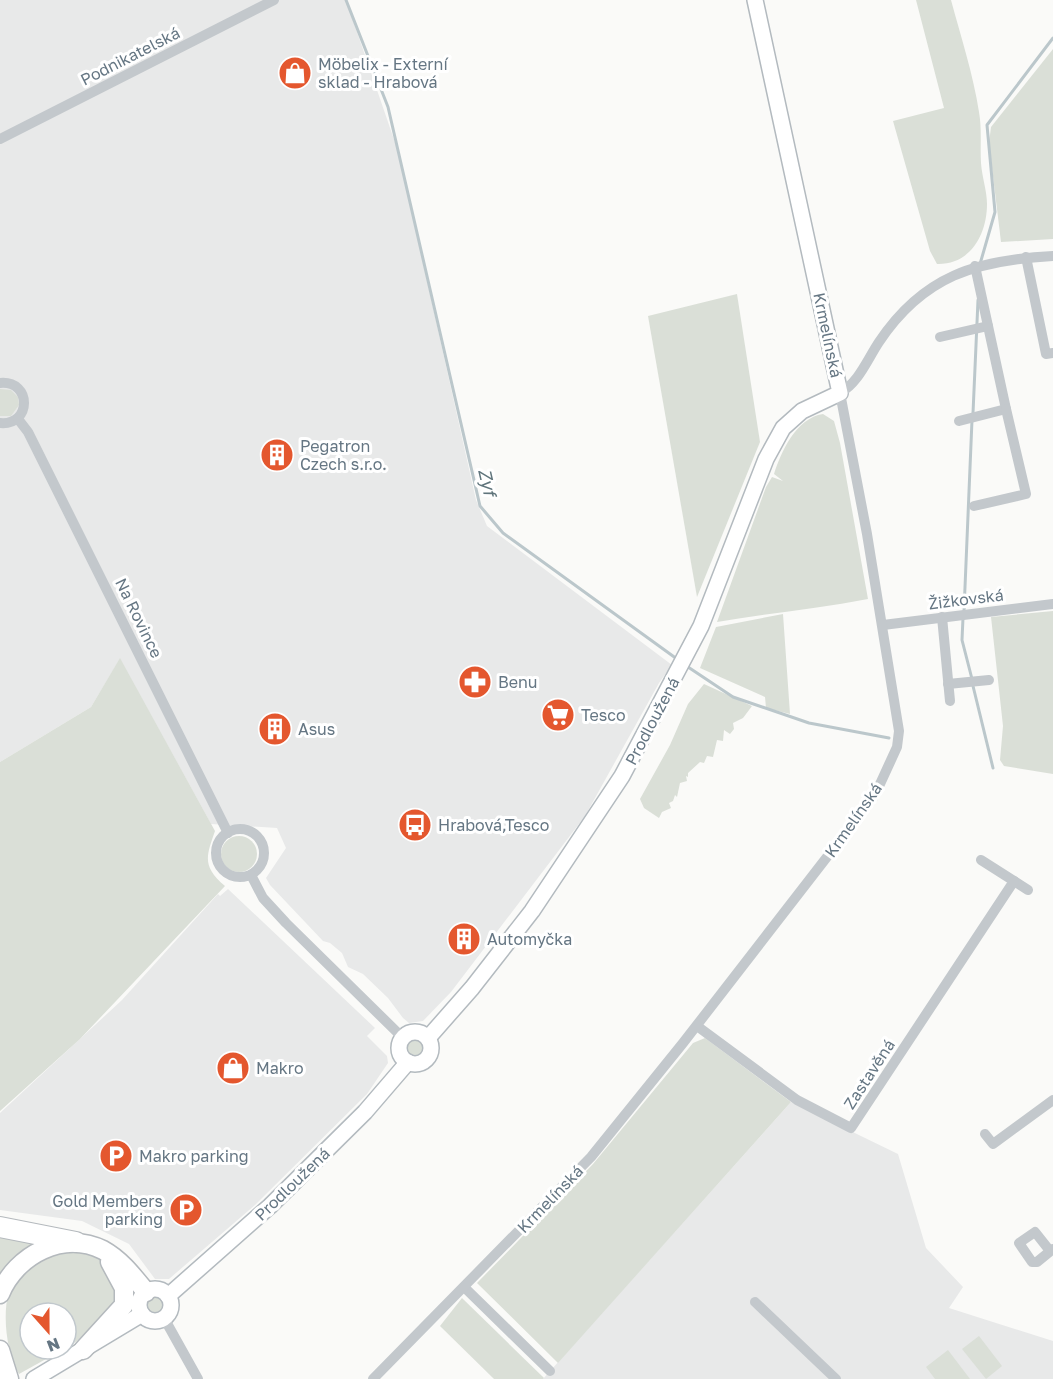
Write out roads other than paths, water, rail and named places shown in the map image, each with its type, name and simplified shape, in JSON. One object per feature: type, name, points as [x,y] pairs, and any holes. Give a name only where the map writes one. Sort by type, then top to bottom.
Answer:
[{"type":"highway","points":[[0,1227],[76,1242],[103,1250],[125,1267],[146,1292]]},
{"type":"highway","points":[[0,1294],[9,1276],[24,1260],[44,1249],[76,1242]]},
{"type":"highway","points":[[83,1350],[119,1313],[126,1297],[124,1288],[103,1250]]},
{"type":"highway","points":[[0,1350],[7,1379]]},
{"type":"highway","points":[[0,1370],[7,1379]]},
{"type":"main road","name":"Krmelínská","points":[[755,0],[840,393]]},
{"type":"main road","name":"Prodloužená","points":[[428,1038],[493,962],[560,872],[622,776],[686,657],[714,596],[773,444],[788,422],[802,411],[840,393]]},
{"type":"main road","points":[[414,1032],[428,1038],[431,1049],[428,1058],[420,1063],[408,1062],[400,1053],[403,1038],[414,1032]]},
{"type":"main road","name":"Prodloužená","points":[[168,1296],[270,1206],[365,1112],[408,1062]]},
{"type":"main road","points":[[157,1290],[168,1296],[171,1308],[164,1318],[152,1321],[142,1314],[139,1303],[146,1292],[157,1290]]},
{"type":"main road","points":[[34,1379],[142,1314]]},
{"type":"street","name":"Podnikatelská","points":[[0,139],[273,0]]},
{"type":"street","points":[[840,393],[855,381],[885,333],[912,302],[939,282],[975,266],[1026,257],[1053,256]]},
{"type":"street","points":[[1026,257],[1046,354],[1053,352]]},
{"type":"street","points":[[974,506],[1026,494],[975,266]]},
{"type":"street","points":[[940,337],[988,326]]},
{"type":"street","points":[[1041,329],[1053,327]]},
{"type":"street","points":[[0,382],[14,384],[23,394],[25,407],[18,419],[0,423]]},
{"type":"street","name":"Krmelínská","points":[[373,1379],[591,1157],[697,1026],[847,833],[874,795],[890,765],[897,747],[899,731],[883,625],[840,393]]},
{"type":"street","points":[[959,421],[1006,409]]},
{"type":"street","name":"Na Rovince","points":[[18,419],[28,432],[228,832]]},
{"type":"street","name":"Žižkovská","points":[[883,625],[1053,604]]},
{"type":"street","points":[[942,617],[950,701]]},
{"type":"street","points":[[948,684],[989,680]]},
{"type":"street","points":[[247,830],[262,843],[264,855],[262,863],[251,875],[235,877],[227,874],[217,861],[218,845],[228,832],[247,830]]},
{"type":"street","points":[[981,860],[1028,890]]},
{"type":"street","points":[[251,875],[263,898],[278,915],[403,1038]]},
{"type":"street","name":"Zastavěná","points":[[697,1026],[796,1100],[851,1128],[1014,881]]},
{"type":"street","points":[[985,1134],[993,1144],[1053,1100]]},
{"type":"street","points":[[464,1287],[550,1371]]},
{"type":"street","points":[[755,1302],[836,1379]]},
{"type":"street","points":[[164,1318],[198,1379]]},
{"type":"waterway","name":"Zyf","points":[[346,0],[388,107],[480,506],[503,533],[677,659]]},
{"type":"waterway","points":[[980,264],[995,212],[987,125],[1053,38]]},
{"type":"waterway","points":[[973,413],[978,300]]},
{"type":"waterway","points":[[964,611],[972,420]]},
{"type":"waterway","points":[[963,618],[962,640],[972,679]]},
{"type":"waterway","name":"Zyf","points":[[685,665],[733,697],[809,723],[889,738]]},
{"type":"waterway","points":[[973,686],[993,768]]},
{"type":"place","name":"Möbelix - Externí sklad - Hrabová","points":[[295,73]]},
{"type":"place","name":"Pegatron Czech s.r.o.","points":[[277,455]]},
{"type":"place","name":"Benu","points":[[475,682]]},
{"type":"place","name":"Tesco","points":[[558,715]]},
{"type":"place","name":"Asus","points":[[275,729]]},
{"type":"place","name":"Hrabová,Tesco","points":[[415,825]]},
{"type":"place","name":"Automyčka","points":[[464,939]]},
{"type":"place","name":"Makro","points":[[233,1068]]},
{"type":"place","name":"Makro parking","points":[[116,1156]]},
{"type":"place","name":"Gold Members parking","points":[[186,1210]]}]
